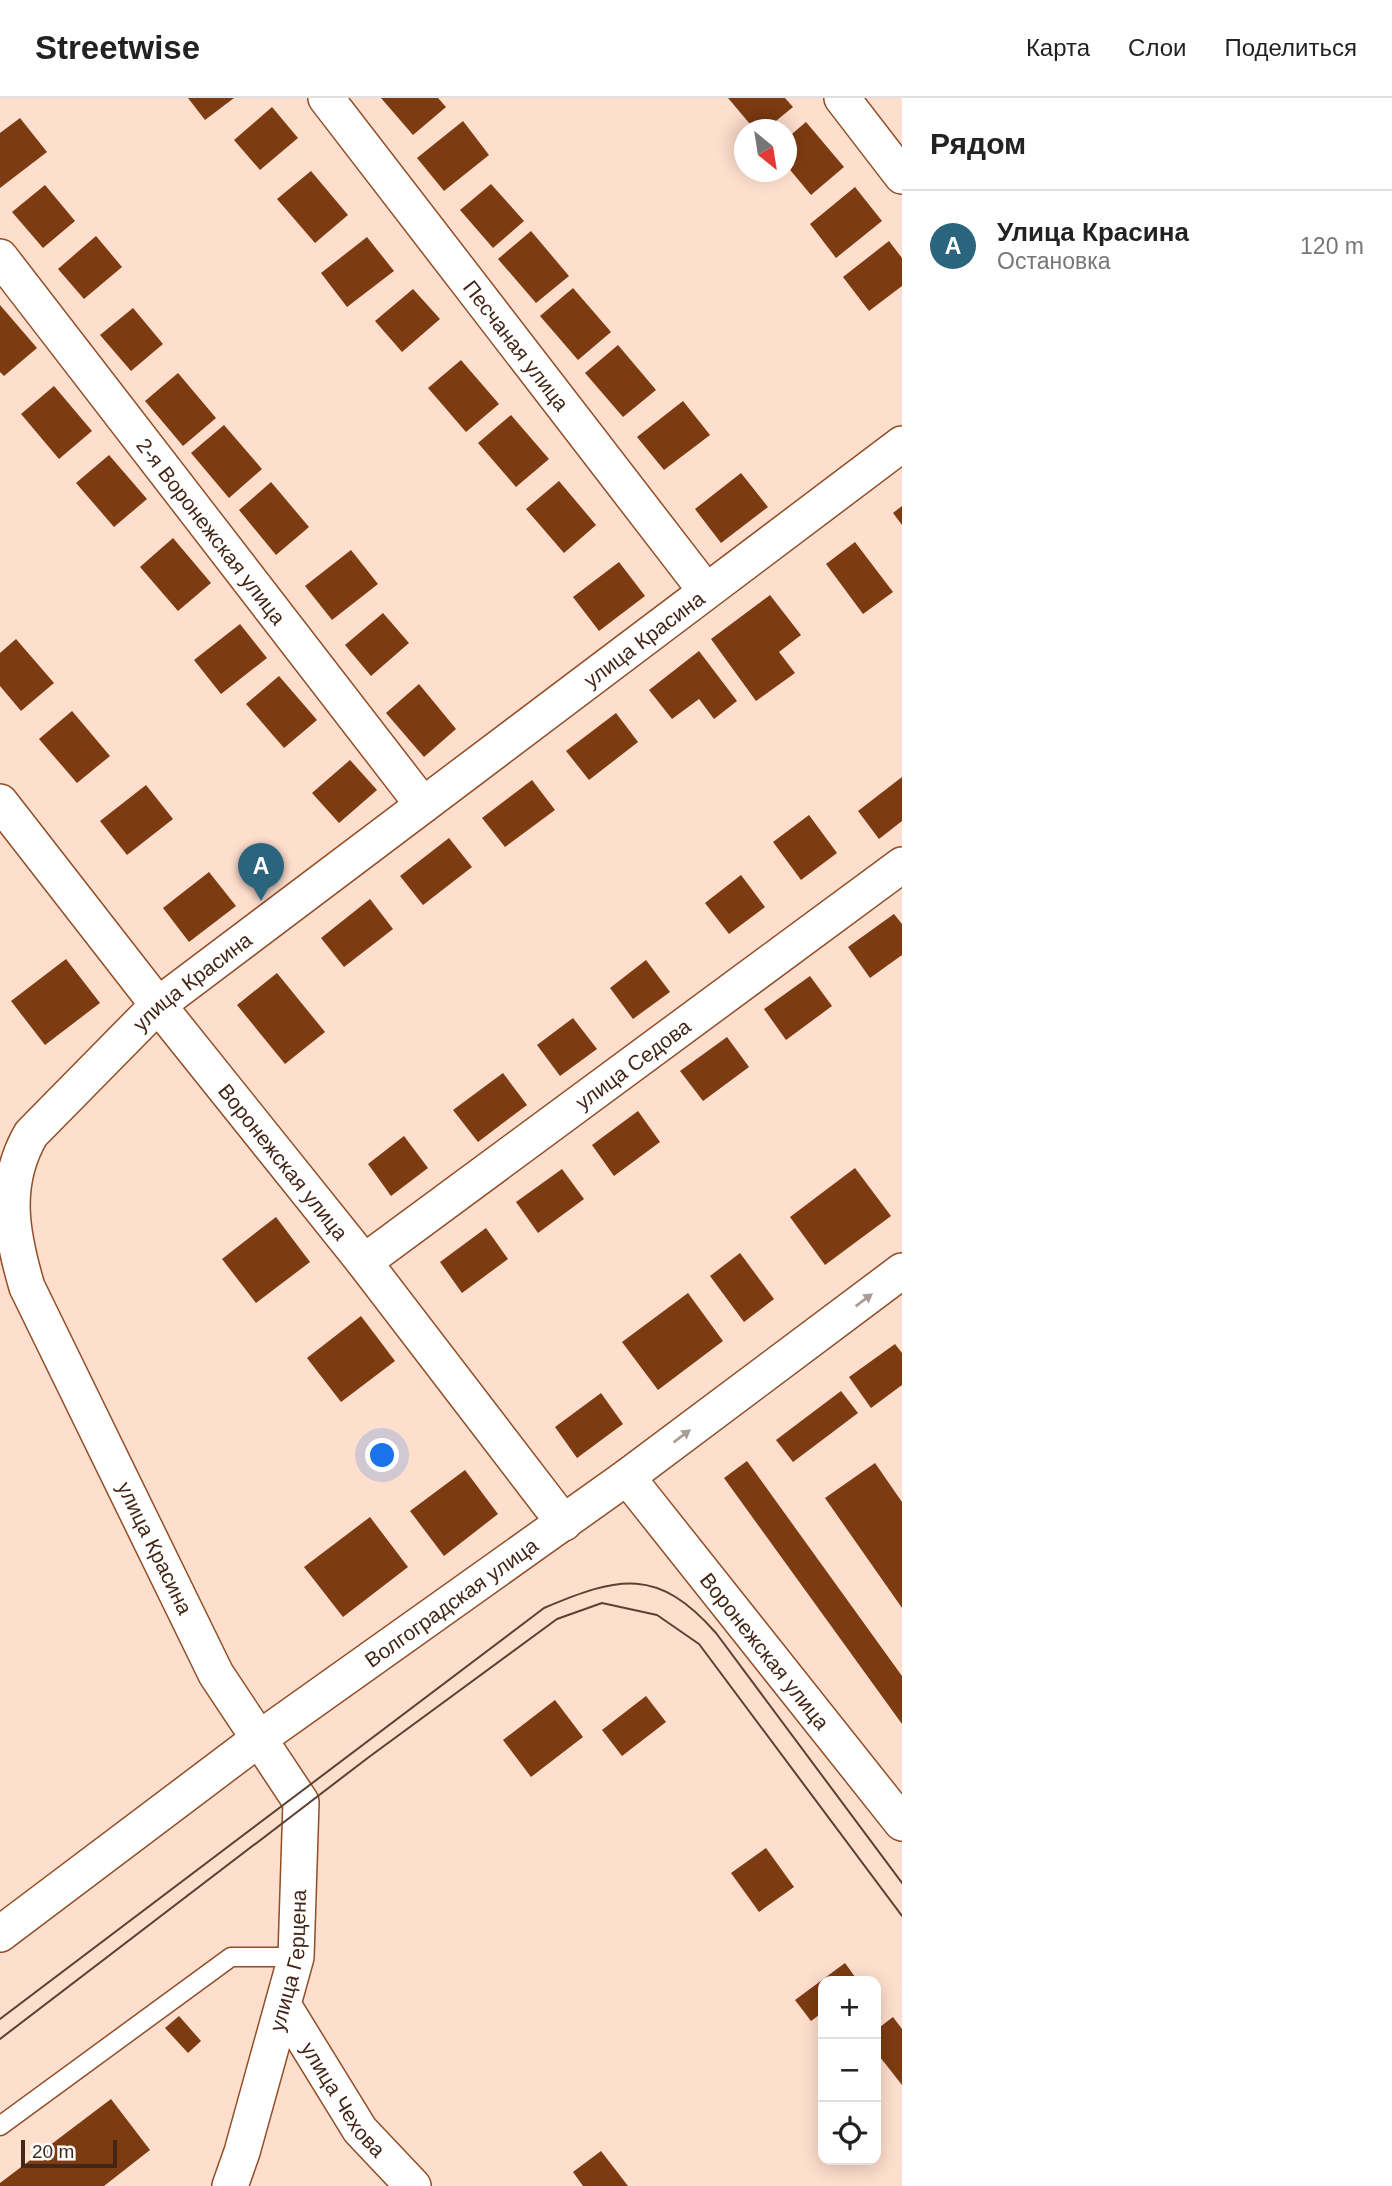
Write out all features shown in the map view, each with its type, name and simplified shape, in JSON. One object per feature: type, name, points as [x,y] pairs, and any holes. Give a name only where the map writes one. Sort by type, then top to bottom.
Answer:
[{"type":"street","name":"Песчаная улица","points":[[326,98],[706,592]]},
{"type":"street","points":[[842,98],[902,176]]},
{"type":"street","name":"2-я Воронежская улица","points":[[0,257],[423,805]]},
{"type":"street","name":"улица Красина","points":[[260,1738],[216,1674],[27,1287],[13,1231],[14,1173],[20,1152],[31,1134],[158,1005],[902,444]]},
{"type":"street","name":"Воронежская улица","points":[[0,802],[364,1262],[564,1523]]},
{"type":"street","name":"улица Седова","points":[[364,1262],[902,865]]},
{"type":"street","name":"Волгоградская улица","points":[[0,1934],[260,1738],[628,1478],[902,1271]]},
{"type":"street","name":"Воронежская улица","points":[[628,1478],[902,1823]]},
{"type":"street","name":"улица Герцена","points":[[230,2186],[242,2152],[296,1957],[301,1802],[260,1738]]},
{"type":"street","name":"улица Чехова","points":[[283,2005],[360,2130],[413,2186]]},
{"type":"lane","points":[[0,2126],[231,1957],[296,1957]]},
{"type":"building","points":[[188,98],[234,98],[205,120]]},
{"type":"building","points":[[381,98],[438,98],[446,107],[413,135]]},
{"type":"building","points":[[728,98],[785,98],[793,107],[778,119],[746,119]]},
{"type":"building","points":[[272,107],[298,138],[260,170],[234,140]]},
{"type":"building","points":[[20,118],[47,152],[0,188],[0,133]]},
{"type":"building","points":[[463,121],[489,155],[444,191],[417,158]]},
{"type":"building","points":[[806,122],[844,167],[811,195],[797,178],[797,130]]},
{"type":"building","points":[[311,171],[348,215],[315,243],[277,199]]},
{"type":"building","points":[[491,184],[524,221],[493,248],[460,210]]},
{"type":"building","points":[[45,185],[75,221],[43,248],[12,212]]},
{"type":"building","points":[[855,187],[882,221],[836,258],[810,224]]},
{"type":"building","points":[[531,231],[569,276],[536,303],[498,259]]},
{"type":"building","points":[[96,236],[122,267],[84,299],[58,269]]},
{"type":"building","points":[[367,237],[394,271],[347,307],[321,273]]},
{"type":"building","points":[[889,241],[902,258],[902,286],[869,311],[843,277]]},
{"type":"building","points":[[573,288],[611,332],[578,360],[540,316]]},
{"type":"building","points":[[413,289],[440,319],[402,352],[375,321]]},
{"type":"building","points":[[0,305],[37,348],[4,376],[0,372]]},
{"type":"building","points":[[133,308],[163,344],[131,371],[100,335]]},
{"type":"building","points":[[618,345],[656,390],[623,417],[585,373]]},
{"type":"building","points":[[461,360],[499,404],[466,432],[428,388]]},
{"type":"building","points":[[178,373],[216,418],[183,446],[145,401]]},
{"type":"building","points":[[54,386],[92,431],[59,459],[21,414]]},
{"type":"building","points":[[683,401],[710,435],[664,470],[637,437]]},
{"type":"building","points":[[511,415],[549,459],[516,487],[478,443]]},
{"type":"building","points":[[224,425],[262,469],[229,498],[191,453]]},
{"type":"building","points":[[109,455],[147,499],[114,527],[76,483]]},
{"type":"building","points":[[741,473],[768,507],[721,543],[695,509]]},
{"type":"building","points":[[559,481],[596,525],[564,553],[526,509]]},
{"type":"building","points":[[271,482],[309,527],[276,555],[239,510]]},
{"type":"building","points":[[902,506],[902,525],[893,513]]},
{"type":"building","points":[[173,538],[211,583],[178,611],[140,567]]},
{"type":"building","points":[[855,542],[893,592],[863,614],[826,564]]},
{"type":"building","points":[[351,550],[378,584],[332,620],[305,586]]},
{"type":"building","points":[[619,562],[645,596],[599,631],[573,597]]},
{"type":"building","points":[[770,595],[801,635],[779,652],[795,673],[756,701],[711,639]]},
{"type":"building","points":[[383,613],[409,643],[371,676],[345,645]]},
{"type":"building","points":[[240,624],[267,658],[221,694],[194,660]]},
{"type":"building","points":[[16,639],[54,683],[21,711],[0,686],[0,653]]},
{"type":"building","points":[[699,651],[737,701],[714,719],[699,699],[672,719],[649,690]]},
{"type":"building","points":[[279,676],[317,720],[284,748],[246,704]]},
{"type":"building","points":[[419,684],[456,729],[424,757],[386,713]]},
{"type":"building","points":[[72,711],[110,756],[77,783],[39,739]]},
{"type":"building","points":[[616,713],[638,742],[589,780],[566,751]]},
{"type":"building","points":[[350,760],[377,790],[339,823],[312,793]]},
{"type":"building","points":[[902,777],[902,821],[879,839],[858,811]]},
{"type":"building","points":[[532,780],[555,810],[505,847],[482,818]]},
{"type":"building","points":[[146,785],[173,819],[127,855],[100,821]]},
{"type":"building","points":[[809,815],[837,853],[801,880],[773,842]]},
{"type":"building","points":[[449,838],[472,867],[423,905],[400,876]]},
{"type":"building","points":[[209,872],[236,906],[189,942],[163,908]]},
{"type":"building","points":[[741,875],[765,907],[729,934],[705,903]]},
{"type":"building","points":[[370,899],[393,929],[344,967],[321,938]]},
{"type":"building","points":[[894,914],[902,924],[902,955],[870,978],[848,947]]},
{"type":"building","points":[[66,959],[100,1003],[45,1045],[11,1001]]},
{"type":"building","points":[[646,960],[670,992],[633,1019],[610,988]]},
{"type":"building","points":[[277,973],[325,1032],[285,1064],[237,1005]]},
{"type":"building","points":[[810,976],[832,1006],[786,1040],[764,1009]]},
{"type":"building","points":[[573,1018],[597,1049],[560,1076],[537,1045]]},
{"type":"building","points":[[727,1037],[749,1067],[703,1101],[680,1071]]},
{"type":"building","points":[[503,1073],[527,1105],[478,1142],[453,1110]]},
{"type":"building","points":[[638,1111],[660,1142],[614,1176],[592,1145]]},
{"type":"building","points":[[404,1136],[428,1168],[391,1196],[368,1164]]},
{"type":"building","points":[[855,1168],[891,1216],[825,1265],[790,1217]]},
{"type":"building","points":[[562,1169],[584,1199],[538,1233],[516,1202]]},
{"type":"building","points":[[276,1217],[310,1262],[256,1303],[222,1259]]},
{"type":"building","points":[[486,1228],[508,1259],[462,1293],[440,1262]]},
{"type":"building","points":[[740,1253],[774,1299],[744,1322],[710,1276]]},
{"type":"building","points":[[688,1293],[723,1341],[658,1390],[622,1342]]},
{"type":"building","points":[[361,1316],[395,1361],[341,1402],[307,1358]]},
{"type":"building","points":[[895,1344],[902,1353],[902,1385],[871,1408],[849,1377]]},
{"type":"building","points":[[841,1391],[858,1413],[793,1462],[776,1440]]},
{"type":"building","points":[[601,1393],[623,1424],[577,1458],[555,1427]]},
{"type":"building","points":[[747,1461],[902,1676],[902,1724],[724,1478]]},
{"type":"building","points":[[875,1463],[902,1502],[902,1608],[825,1498]]},
{"type":"building","points":[[465,1470],[498,1514],[444,1556],[410,1511]]},
{"type":"building","points":[[370,1517],[408,1567],[343,1617],[304,1567]]},
{"type":"building","points":[[646,1696],[666,1722],[622,1756],[602,1730]]},
{"type":"building","points":[[555,1700],[583,1737],[531,1777],[503,1740]]},
{"type":"building","points":[[766,1848],[794,1887],[759,1912],[731,1873]]},
{"type":"building","points":[[845,1963],[854,1976],[827,1976]]},
{"type":"building","points":[[818,1983],[818,2016],[811,2021],[795,2000]]},
{"type":"building","points":[[179,2016],[201,2041],[188,2053],[165,2028]]},
{"type":"building","points":[[893,2017],[902,2029],[902,2085],[881,2058],[881,2026]]},
{"type":"building","points":[[111,2099],[150,2150],[104,2186],[0,2186],[0,2183]]},
{"type":"building","points":[[601,2151],[628,2186],[583,2186],[573,2172]]},
{"type":"tram line","points":[[0,2019],[544,1608],[594,1589],[616,1584],[656,1588],[675,1597],[716,1633],[902,1883]]},
{"type":"tram line","points":[[0,2039],[369,1757],[557,1619],[602,1603],[657,1615],[699,1644],[902,1916]]},
{"type":"place","name":"Улица Красина","points":[[261,901]]}]
